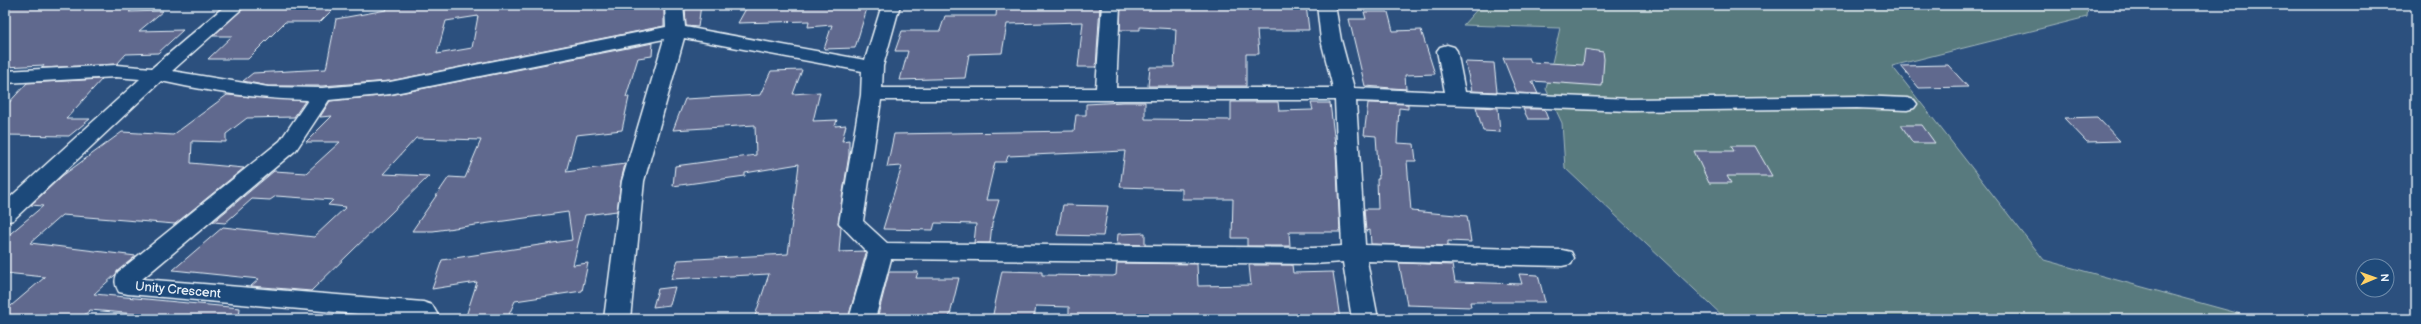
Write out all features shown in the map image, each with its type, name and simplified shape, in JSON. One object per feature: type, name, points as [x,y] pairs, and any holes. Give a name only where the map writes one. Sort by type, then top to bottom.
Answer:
[{"type":"street","points":[[5,215],[157,74],[237,5]]},
{"type":"street","points":[[617,319],[633,182],[676,31],[674,5]]},
{"type":"street","points":[[891,5],[886,31],[873,67],[874,94],[869,106],[851,223],[882,251],[1313,256],[1354,253],[1562,258]]},
{"type":"street","points":[[1106,93],[1112,5]]},
{"type":"street","points":[[1326,5],[1331,40],[1345,94],[1354,253],[1365,319]]},
{"type":"street","points":[[5,77],[116,71],[157,74],[204,84],[268,93],[322,94],[390,88],[676,31],[873,67]]},
{"type":"street","points":[[1447,51],[1456,98]]},
{"type":"street","name":"Unity Crescent","points":[[322,94],[288,145],[270,162],[127,278],[128,286],[423,311],[427,319]]},
{"type":"street","points":[[874,94],[1345,94],[1631,105],[1857,102],[1907,104]]},
{"type":"street","points":[[862,319],[882,251]]},
{"type":"green space","points":[[1481,5],[2088,5],[2087,17],[1892,66],[2044,260],[2259,319],[1726,319],[1565,168],[1562,123],[1546,89],[1560,28],[1463,25]]},
{"type":"building","points":[[5,5],[136,6],[129,12],[163,11],[139,31],[183,30],[158,53],[126,54],[117,64],[42,68],[44,65],[5,67]]},
{"type":"building","points":[[247,5],[337,5],[320,22],[285,22],[248,59],[208,59],[232,36],[213,36]]},
{"type":"building","points":[[390,5],[664,5],[664,26],[390,81],[322,86],[268,86],[243,81],[253,73],[326,69],[336,19],[386,10]],"holes":[[[478,16],[472,48],[437,54],[446,21]]]},
{"type":"building","points":[[685,5],[701,5],[698,27],[686,26]]},
{"type":"building","points":[[748,5],[868,5],[855,48],[824,49],[832,25],[808,27],[809,21],[738,23]]},
{"type":"building","points":[[997,5],[1100,5],[1096,67],[1078,67],[1083,22],[1007,24],[1002,53],[969,54],[965,78],[900,80],[908,51],[895,51],[902,31],[940,31],[945,16],[996,16]]},
{"type":"building","points":[[1121,5],[1306,5],[1309,30],[1257,30],[1259,54],[1246,54],[1246,86],[1148,86],[1150,67],[1174,67],[1176,29],[1140,27],[1140,30],[1120,30]]},
{"type":"building","points":[[1364,12],[1388,12],[1393,31],[1421,30],[1435,74],[1405,75],[1406,89],[1365,86],[1349,19],[1366,19]]},
{"type":"building","points":[[653,43],[652,56],[638,58],[626,97],[629,97],[622,130],[576,135],[566,172],[625,164],[617,211],[585,215],[573,265],[588,263],[582,291],[515,301],[507,319],[465,319],[477,282],[432,289],[442,260],[572,240],[568,212],[433,231],[412,231],[449,177],[465,178],[481,140],[416,138],[383,174],[429,176],[311,291],[251,286],[259,279],[173,270],[223,227],[314,237],[346,207],[328,205],[333,200],[276,196],[270,200],[252,199],[225,223],[213,222],[274,171],[306,173],[340,142],[306,142],[332,116],[320,117],[330,101],[390,95]]},
{"type":"building","points":[[1585,49],[1603,52],[1604,59],[1602,86],[1532,81],[1538,94],[1517,93],[1503,58],[1529,58],[1531,62],[1583,65]]},
{"type":"building","points":[[1465,62],[1494,63],[1497,92],[1472,91]]},
{"type":"building","points":[[1948,65],[1968,87],[1919,88],[1901,66]]},
{"type":"building","points":[[802,70],[793,94],[820,92],[813,121],[837,120],[835,126],[846,125],[842,141],[849,140],[849,155],[838,223],[841,227],[839,252],[864,251],[866,253],[848,319],[754,319],[769,274],[671,279],[678,260],[788,254],[799,164],[745,173],[745,176],[673,186],[675,166],[756,155],[755,125],[673,130],[685,99],[760,95],[771,71]]},
{"type":"building","points":[[102,79],[66,119],[90,119],[69,136],[5,135],[5,107],[27,83]]},
{"type":"building","points":[[227,95],[305,101],[294,117],[247,118],[226,134],[226,142],[192,141],[191,163],[244,168],[175,224],[62,215],[30,243],[136,256],[94,294],[240,308],[239,319],[169,319],[171,317],[90,310],[80,319],[5,319],[5,311],[45,277],[5,273],[5,238],[43,206],[31,205],[62,176],[122,132],[173,135]]},
{"type":"building","points":[[1145,102],[1145,119],[1231,120],[1231,102],[1278,102],[1279,111],[1313,110],[1311,103],[1330,103],[1336,152],[1340,232],[1289,232],[1290,246],[1247,246],[1247,238],[1232,238],[1233,199],[1182,199],[1182,189],[1120,187],[1125,151],[1008,156],[1006,162],[995,162],[986,200],[999,200],[992,224],[990,243],[974,243],[976,224],[935,223],[933,230],[883,229],[902,166],[887,167],[894,134],[1074,131],[1076,115],[1086,115],[1086,104]]},
{"type":"building","points":[[1368,103],[1408,104],[1408,109],[1399,108],[1397,143],[1414,144],[1416,161],[1407,161],[1411,211],[1467,216],[1471,242],[1448,241],[1448,246],[1371,244],[1370,230],[1366,231],[1364,209],[1378,209],[1377,179],[1379,179],[1376,136],[1364,135]]},
{"type":"building","points":[[1476,107],[1498,108],[1500,132],[1483,131]]},
{"type":"building","points":[[1523,109],[1544,109],[1548,119],[1528,119]]},
{"type":"building","points":[[2097,117],[2120,141],[2087,142],[2064,118]]},
{"type":"building","points":[[1901,125],[1922,125],[1935,143],[1913,143]]},
{"type":"building","points":[[1731,146],[1755,146],[1772,176],[1727,176],[1731,183],[1709,183],[1694,151],[1734,151]]},
{"type":"building","points":[[1063,205],[1108,206],[1103,236],[1057,235]]},
{"type":"building","points":[[1145,233],[1145,245],[1117,244],[1118,234]]},
{"type":"building","points":[[1117,263],[1197,264],[1198,286],[1251,285],[1249,265],[1292,265],[1293,273],[1333,272],[1340,319],[1069,319],[1069,307],[1036,306],[1034,319],[992,319],[1002,271],[1042,272],[1042,275],[1113,276],[1116,275]]},
{"type":"building","points":[[1399,263],[1452,265],[1455,282],[1522,284],[1519,274],[1538,275],[1545,302],[1470,302],[1471,307],[1407,305]]},
{"type":"building","points":[[889,272],[918,272],[916,278],[959,278],[949,319],[877,319]]},
{"type":"building","points":[[675,287],[670,305],[653,307],[658,289]]}]
